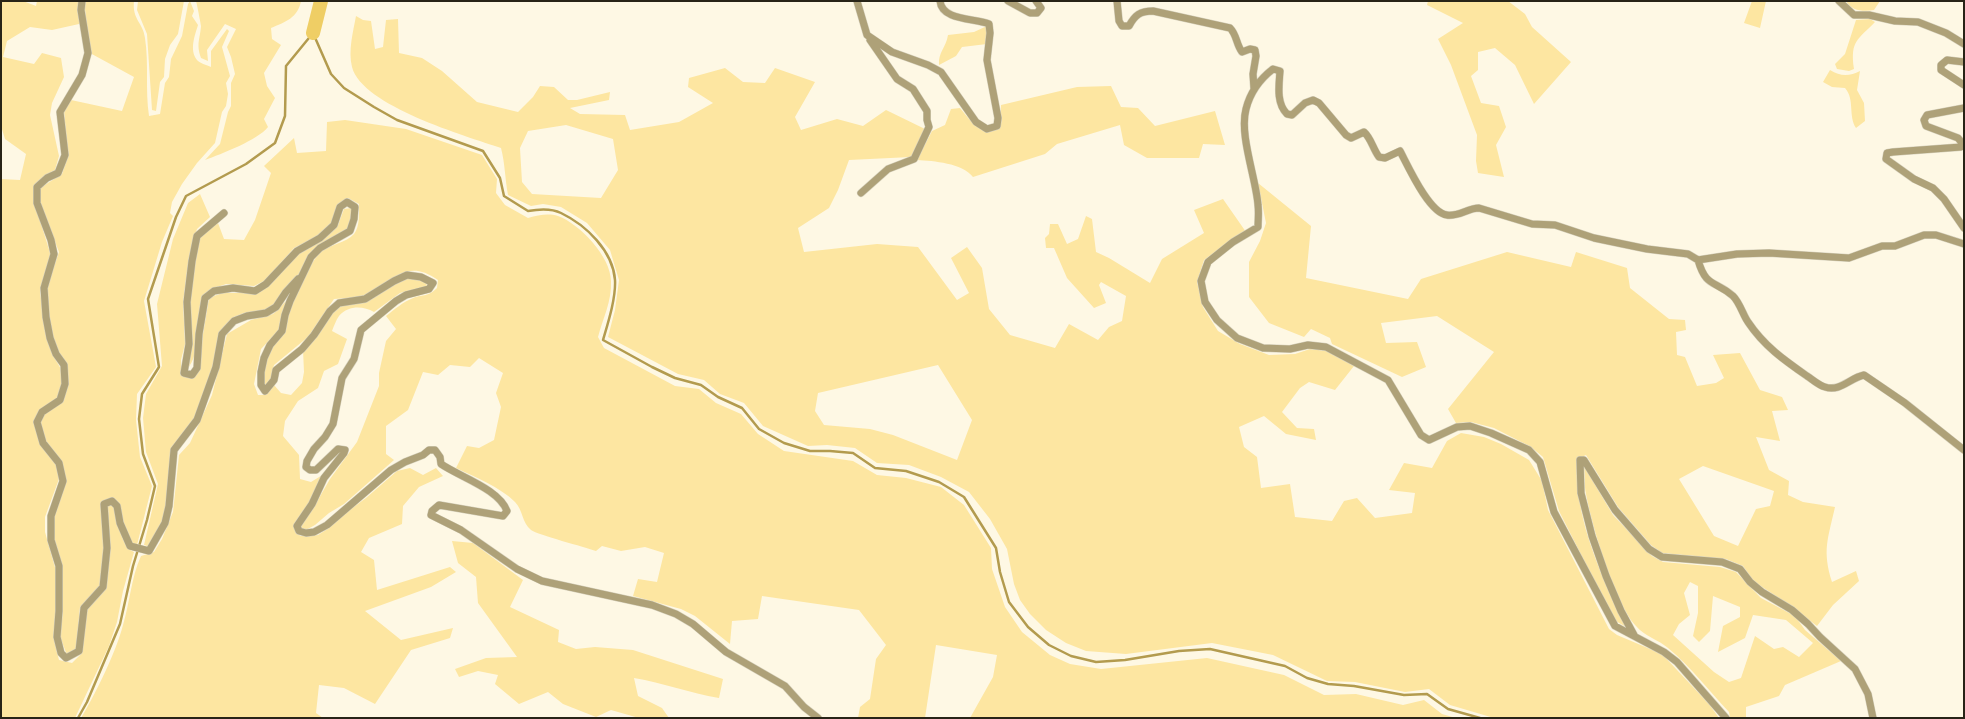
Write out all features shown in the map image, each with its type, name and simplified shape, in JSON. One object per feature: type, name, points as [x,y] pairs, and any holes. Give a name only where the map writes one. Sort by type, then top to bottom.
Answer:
[{"type":"street","points":[[82,1],[81,10],[88,53],[82,75],[60,112],[65,155],[58,173],[47,178],[37,186],[37,203],[51,240],[54,254],[44,288],[46,317],[50,338],[56,354],[64,365],[65,384],[60,400],[42,412],[37,422],[42,443],[59,463],[63,481],[51,516],[51,540],[59,566],[60,611],[57,637],[61,653],[66,658],[78,651],[84,608],[103,587],[107,548],[104,504],[112,501],[117,506],[120,523],[130,546],[149,551],[165,523],[169,506],[174,450],[197,420],[216,367],[222,334],[234,321],[247,316],[266,313],[276,307],[286,292],[304,274]]},
{"type":"street","points":[[857,1],[867,35],[897,79],[913,89],[927,111],[929,127],[914,159],[888,170],[861,193]]},
{"type":"street","points":[[867,35],[892,52],[928,65],[941,72],[976,122],[987,129],[997,126],[998,118],[987,60],[990,33],[989,24],[980,20],[956,17],[946,13],[940,1]]},
{"type":"street","points":[[1008,1],[1030,13],[1037,13],[1041,8],[1036,1]]},
{"type":"street","points":[[1117,1],[1119,21],[1122,26],[1128,26],[1134,17],[1142,11],[1153,11],[1230,28],[1235,34],[1239,48],[1242,52],[1250,49],[1255,50],[1256,56],[1253,74],[1254,89]]},
{"type":"street","points":[[1838,1],[1854,15],[1869,15],[1895,21],[1918,22],[1946,33],[1964,44]]},
{"type":"street","points":[[1964,62],[1947,60],[1941,66],[1941,70],[1964,85]]},
{"type":"street","points":[[1726,718],[1677,662],[1664,652],[1634,634],[1615,626],[1554,512],[1540,462],[1529,450],[1491,433],[1470,426],[1457,427],[1430,440],[1421,435],[1388,380],[1326,347],[1308,345],[1290,350],[1264,348],[1237,338],[1217,320],[1205,302],[1201,280],[1208,262],[1233,242],[1258,227],[1258,205],[1244,123],[1246,108],[1254,89],[1263,77],[1273,69],[1280,70],[1279,98],[1282,110],[1287,114],[1292,115],[1305,103],[1313,100],[1319,103],[1346,136],[1351,138],[1364,132],[1368,136],[1379,157],[1385,158],[1400,151],[1417,185],[1438,210],[1445,215],[1454,215],[1470,208],[1479,208],[1532,224],[1554,225],[1601,239],[1647,249],[1688,254],[1698,260],[1737,254],[1769,253],[1849,258],[1882,246],[1895,246],[1924,235],[1936,235],[1964,244]]},
{"type":"street","points":[[1964,108],[1927,115],[1924,120],[1926,126],[1958,138],[1962,143],[1961,147],[1893,152],[1887,153],[1886,159],[1914,178],[1933,188],[1944,199],[1964,228]]},
{"type":"street","points":[[224,212],[197,236],[187,302],[189,344],[184,374],[192,375],[197,368],[199,334],[205,298],[214,291],[233,288],[255,291],[266,284],[297,251],[320,238],[334,225],[340,207],[348,202],[355,206],[354,219],[350,231],[320,248],[311,257],[285,314],[282,331],[270,345],[264,358],[261,385],[265,390],[274,380],[276,370],[302,349],[314,335],[330,311],[338,303],[365,299],[394,281],[407,275],[421,277],[433,283],[429,289],[406,295],[396,301],[361,330],[354,359],[342,378],[333,424],[325,437],[314,449],[307,461],[306,467],[310,470],[316,470],[338,450],[345,450],[324,478],[297,526],[298,531],[306,533],[314,532],[327,525],[391,470],[405,462],[423,455],[429,450],[435,450],[440,457],[441,464],[451,471],[480,485],[504,504],[507,511],[503,516],[439,505],[432,511],[431,515],[461,530],[517,570],[542,581],[652,605],[676,614],[693,624],[726,652],[785,686],[804,707],[818,718]]},
{"type":"street","points":[[1698,260],[1702,273],[1708,281],[1733,297],[1748,323],[1777,356],[1824,387],[1834,388],[1846,384],[1854,377],[1864,376],[1905,403],[1964,450]]},
{"type":"street","points":[[1634,634],[1621,611],[1606,576],[1592,536],[1581,493],[1580,460],[1584,460],[1615,510],[1650,549],[1662,557],[1722,562],[1740,569],[1750,582],[1762,592],[1792,610],[1808,624],[1856,670],[1868,694],[1873,718]]},
{"type":"shaded area","points":[[1,1],[23,1],[36,6],[37,1],[79,1],[79,24],[52,30],[30,27],[7,41],[3,57],[34,64],[42,53],[61,58],[64,77],[52,103],[50,115],[59,156],[55,170],[44,176],[34,186],[35,204],[51,256],[40,292],[44,318],[54,357],[61,369],[62,384],[57,398],[35,423],[56,465],[59,479],[45,517],[45,532],[56,571],[54,640],[59,660],[72,663],[82,653],[86,613],[91,603],[106,589],[110,545],[107,506],[112,505],[115,510],[125,544],[134,552],[123,591],[117,622],[109,646],[75,718],[1,718],[1,179],[20,180],[26,154],[5,139],[1,126]]},
{"type":"shaded area","points":[[84,1],[134,1],[136,17],[145,38],[149,116],[160,114],[165,83],[169,77],[171,59],[182,36],[188,4],[190,1],[194,11],[192,16],[198,25],[193,42],[193,52],[197,60],[211,67],[211,51],[227,29],[229,31],[222,47],[230,76],[226,83],[228,94],[226,106],[222,112],[215,143],[197,163],[182,184],[172,202],[170,213],[173,216],[162,242],[144,301],[156,367],[137,394],[136,420],[140,457],[152,486],[137,545],[132,543],[123,521],[120,505],[102,502],[105,548],[100,587],[80,607],[76,650],[67,655],[60,637],[63,610],[62,565],[53,539],[54,516],[66,480],[45,441],[40,422],[45,413],[62,400],[68,383],[52,336],[48,314],[47,287],[59,252],[39,201],[40,188],[62,174],[68,156],[64,111],[71,100],[122,111],[134,77],[90,53]]},
{"type":"shaded area","points":[[138,1],[184,1],[178,34],[170,45],[165,59],[164,77],[160,82],[156,111],[152,110],[147,34],[137,10]]},
{"type":"shaded area","points":[[196,1],[301,1],[297,12],[290,19],[271,28],[272,39],[281,45],[264,73],[267,86],[275,98],[264,119],[268,127],[248,142],[205,160],[220,144],[228,112],[231,106],[231,83],[235,74],[227,47],[236,29],[225,24],[207,50],[208,61],[201,58],[199,45],[201,26]]},
{"type":"shaded area","points":[[1428,1],[1508,1],[1525,14],[1532,27],[1571,62],[1534,104],[1515,65],[1495,48],[1478,52],[1478,70],[1471,76],[1481,103],[1499,106],[1506,127],[1496,145],[1504,177],[1478,173],[1476,161],[1477,135],[1451,65],[1438,39],[1463,23],[1427,5]]},
{"type":"shaded area","points":[[1752,1],[1766,1],[1760,28],[1744,23]]},
{"type":"shaded area","points":[[1846,1],[1880,1],[1874,10],[1866,11],[1854,9]]},
{"type":"shaded area","points":[[356,16],[363,20],[371,21],[375,49],[383,47],[386,20],[398,19],[399,53],[422,58],[442,71],[477,102],[518,112],[533,97],[540,86],[554,87],[568,100],[577,100],[610,92],[609,100],[570,108],[580,114],[625,115],[630,130],[679,122],[713,103],[688,87],[689,78],[725,68],[743,82],[765,83],[775,68],[815,82],[795,117],[801,130],[837,119],[863,126],[886,110],[925,129],[911,157],[849,160],[838,190],[829,208],[798,228],[804,252],[877,244],[918,247],[957,300],[969,293],[951,258],[967,247],[982,268],[989,309],[1010,335],[1055,348],[1069,324],[1098,340],[1109,327],[1122,321],[1126,296],[1101,282],[1099,285],[1106,303],[1094,308],[1067,278],[1054,248],[1046,248],[1045,238],[1049,234],[1050,224],[1058,224],[1067,244],[1078,239],[1086,216],[1092,219],[1096,252],[1109,258],[1150,283],[1162,259],[1204,233],[1194,210],[1223,199],[1246,232],[1230,241],[1204,260],[1197,282],[1203,307],[1218,331],[1240,344],[1269,355],[1295,354],[1310,349],[1327,351],[1354,366],[1335,390],[1309,382],[1300,388],[1282,412],[1297,428],[1314,429],[1316,440],[1286,434],[1264,416],[1239,427],[1244,447],[1257,457],[1261,488],[1290,484],[1295,517],[1332,521],[1344,501],[1357,498],[1375,518],[1412,513],[1415,493],[1389,490],[1404,463],[1432,468],[1447,441],[1461,433],[1484,437],[1501,444],[1529,460],[1542,481],[1548,510],[1609,629],[1617,635],[1662,654],[1709,704],[1719,718],[1494,718],[1450,705],[1429,689],[1405,692],[1355,682],[1327,681],[1273,655],[1212,643],[1126,654],[1086,651],[1066,643],[1046,630],[1030,614],[1020,600],[1014,584],[1007,549],[990,519],[969,492],[941,477],[909,465],[877,463],[855,448],[827,445],[808,446],[763,426],[744,403],[720,394],[704,380],[678,374],[608,337],[615,310],[619,280],[610,250],[587,223],[561,207],[543,204],[531,206],[508,195],[501,148],[417,118],[394,107],[375,94],[360,81],[352,67],[351,61],[352,35]],"holes":[[[566,125],[613,139],[618,170],[601,198],[532,194],[522,182],[520,148],[528,131]],[[938,365],[972,420],[957,460],[893,435],[870,429],[824,425],[815,411],[818,393]]]},
{"type":"shaded area","points":[[1870,19],[1875,22],[1860,37],[1854,46],[1854,69],[1849,71],[1837,69],[1835,64],[1845,54],[1856,20]]},
{"type":"shaded area","points":[[987,26],[987,44],[962,47],[956,56],[939,65],[941,53],[948,35],[974,32]]},
{"type":"shaded area","points":[[1830,70],[1838,74],[1845,75],[1860,71],[1857,90],[1864,103],[1865,121],[1856,128],[1852,118],[1851,102],[1848,92],[1845,88],[1832,87],[1823,82]]},
{"type":"shaded area","points":[[1111,86],[1121,107],[1138,108],[1155,126],[1215,111],[1225,145],[1203,144],[1199,158],[1147,158],[1124,145],[1120,125],[1057,144],[1045,154],[973,177],[968,172],[955,166],[939,162],[917,160],[932,131],[945,125],[951,109],[960,108],[977,127],[988,131],[994,131],[1000,128],[1001,105],[1077,87]]},
{"type":"shaded area","points":[[345,120],[406,129],[482,155],[497,179],[496,193],[505,205],[528,218],[543,215],[558,216],[576,226],[593,242],[606,262],[610,272],[610,296],[598,337],[604,348],[675,386],[699,389],[716,403],[741,414],[758,434],[784,451],[853,461],[877,475],[906,478],[941,487],[964,505],[991,548],[992,569],[1005,607],[1022,632],[1050,655],[1070,664],[1101,669],[1207,658],[1284,675],[1324,695],[1356,694],[1403,705],[1424,700],[1442,714],[1456,718],[970,718],[993,677],[997,655],[936,645],[925,718],[858,718],[860,707],[870,699],[876,659],[886,645],[859,610],[762,596],[758,619],[732,621],[730,644],[695,616],[681,609],[633,596],[638,579],[657,582],[664,553],[645,547],[621,551],[602,546],[596,551],[535,532],[528,527],[518,505],[509,497],[487,483],[456,468],[467,446],[479,448],[494,440],[501,407],[496,393],[503,373],[479,358],[470,367],[450,365],[438,375],[423,372],[408,410],[386,426],[386,454],[394,460],[344,504],[329,513],[315,525],[306,530],[300,527],[330,479],[357,442],[379,386],[379,373],[386,341],[396,329],[386,316],[409,300],[434,291],[437,288],[438,280],[426,273],[416,271],[407,272],[399,275],[365,296],[334,299],[308,337],[274,365],[271,378],[265,386],[263,376],[267,356],[307,271],[322,251],[351,237],[354,234],[358,223],[359,204],[348,198],[338,205],[331,223],[318,236],[294,248],[266,280],[254,286],[226,284],[212,289],[204,296],[201,324],[195,355],[187,369],[191,342],[191,298],[195,260],[200,236],[218,223],[224,239],[244,240],[255,220],[271,173],[264,166],[294,138],[297,153],[326,151],[327,122]]},
{"type":"shaded area","points":[[1258,183],[1311,226],[1306,278],[1408,299],[1421,279],[1507,252],[1571,267],[1576,252],[1627,268],[1630,288],[1669,319],[1685,320],[1686,330],[1676,332],[1677,355],[1685,357],[1697,386],[1716,383],[1724,378],[1713,355],[1740,353],[1760,390],[1782,397],[1788,410],[1772,411],[1780,441],[1756,437],[1769,470],[1789,481],[1788,495],[1803,502],[1835,507],[1827,544],[1827,561],[1832,582],[1856,571],[1859,581],[1833,605],[1817,626],[1791,606],[1753,581],[1743,566],[1726,559],[1662,553],[1651,545],[1618,507],[1586,455],[1577,459],[1578,491],[1586,529],[1597,563],[1626,627],[1614,620],[1559,511],[1543,457],[1531,447],[1494,428],[1471,422],[1456,423],[1448,409],[1494,352],[1437,316],[1381,323],[1386,343],[1417,342],[1426,367],[1402,377],[1332,344],[1330,338],[1311,329],[1304,337],[1269,323],[1249,297],[1249,262],[1260,241],[1266,223]],"holes":[[[1703,466],[1774,491],[1770,506],[1756,509],[1738,546],[1714,536],[1679,479]]]},
{"type":"shaded area","points":[[200,194],[210,217],[197,229],[189,257],[183,302],[185,344],[181,360],[181,375],[199,368],[209,298],[222,293],[259,293],[270,284],[299,253],[328,235],[338,225],[344,209],[351,208],[352,217],[348,228],[339,235],[318,246],[301,272],[283,292],[276,305],[265,311],[244,313],[234,317],[220,334],[213,367],[195,418],[171,448],[166,506],[163,522],[150,547],[144,545],[158,484],[146,452],[143,418],[146,394],[162,366],[157,304],[173,239],[188,203]]},
{"type":"shaded area","points":[[407,277],[426,282],[427,286],[400,293],[374,312],[361,308],[352,308],[343,312],[339,316],[332,331],[347,339],[338,364],[324,371],[318,388],[298,401],[285,421],[283,436],[299,455],[300,479],[311,482],[324,474],[310,501],[294,524],[296,533],[301,536],[318,535],[329,528],[397,471],[410,468],[423,475],[436,468],[443,476],[419,487],[403,506],[402,524],[369,538],[361,552],[374,560],[377,590],[450,567],[456,572],[431,587],[365,611],[401,640],[453,628],[450,638],[411,650],[375,704],[344,688],[319,685],[316,713],[323,718],[81,718],[99,685],[116,647],[135,573],[141,556],[154,552],[162,539],[173,512],[179,455],[190,443],[212,395],[227,334],[251,320],[273,314],[288,299],[279,330],[261,349],[254,384],[258,395],[266,395],[274,385],[281,393],[291,395],[302,383],[304,372],[303,350],[339,305],[353,302]]},
{"type":"shaded area","points":[[1584,466],[1613,515],[1652,556],[1663,562],[1720,567],[1736,572],[1761,598],[1795,616],[1805,630],[1841,661],[1785,685],[1779,696],[1746,707],[1746,718],[1730,718],[1729,712],[1700,679],[1664,645],[1639,629],[1628,615],[1612,582],[1593,525],[1586,494]],"holes":[[[1690,582],[1698,586],[1698,613],[1693,636],[1699,642],[1710,631],[1713,596],[1740,607],[1740,617],[1723,626],[1718,652],[1745,638],[1753,615],[1786,620],[1813,643],[1799,657],[1783,647],[1774,649],[1755,636],[1741,678],[1729,682],[1714,672],[1673,635],[1679,624],[1690,615],[1684,593]]]},
{"type":"shaded area","points":[[452,541],[473,543],[523,580],[510,607],[559,630],[558,642],[576,649],[595,647],[633,650],[723,679],[719,698],[634,678],[638,696],[662,708],[669,718],[639,718],[611,710],[596,717],[563,704],[548,692],[519,704],[495,684],[498,675],[478,671],[459,677],[455,669],[486,658],[517,657],[478,603],[476,577],[458,563]]},
{"type":"waterway","points":[[313,33],[321,1]]},
{"type":"waterway","points":[[78,718],[87,702],[120,624],[133,566],[147,520],[155,486],[143,454],[139,419],[142,394],[159,367],[148,299],[176,217],[186,196],[246,164],[275,143],[285,116],[286,66],[313,33],[331,74],[344,88],[397,120],[483,151],[500,178],[504,196],[528,211],[545,209],[561,213],[580,224],[597,240],[609,259],[615,280],[613,302],[603,340],[652,367],[675,378],[701,385],[718,397],[742,408],[759,429],[784,443],[810,451],[853,453],[875,468],[906,471],[939,482],[964,497],[996,548],[1000,572],[1009,602],[1028,627],[1049,645],[1071,656],[1096,662],[1125,660],[1179,651],[1210,649],[1285,666],[1307,678],[1328,684],[1354,686],[1404,695],[1427,694],[1448,709],[1480,718]]}]
